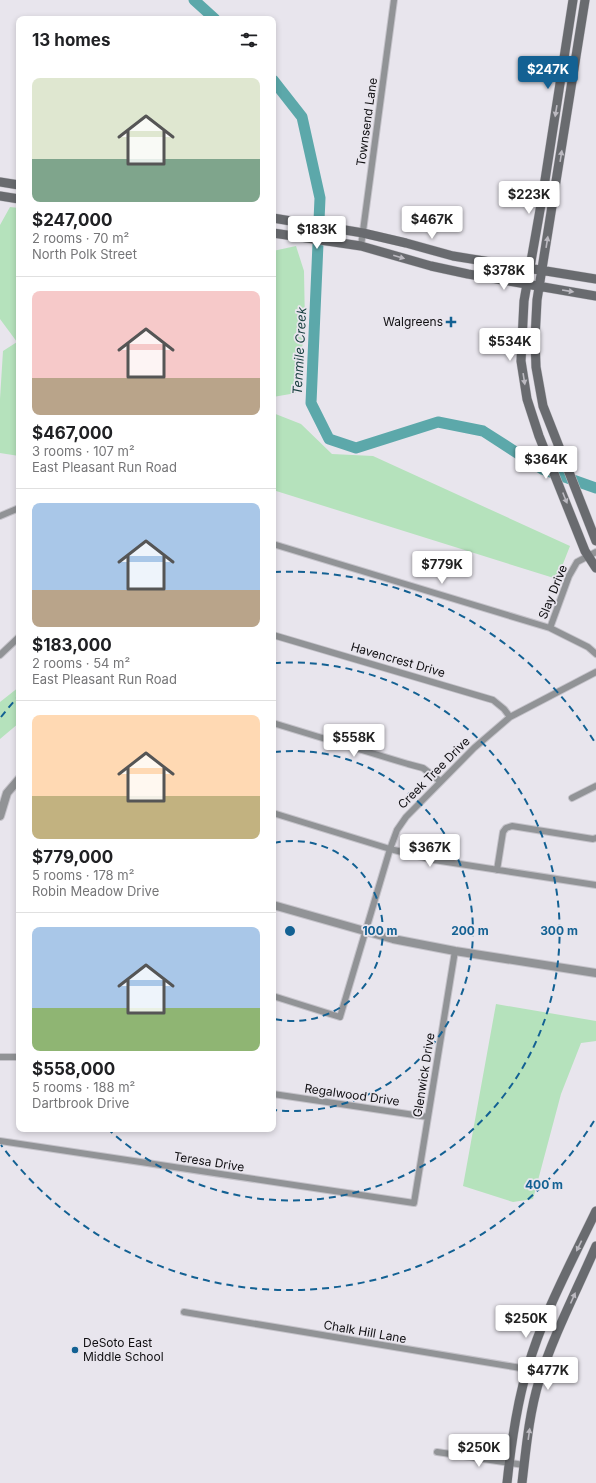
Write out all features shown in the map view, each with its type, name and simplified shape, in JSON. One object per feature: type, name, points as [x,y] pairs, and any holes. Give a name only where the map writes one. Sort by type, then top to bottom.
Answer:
[{"type":"main road","points":[[596,541],[543,406],[536,367],[536,313],[584,3],[573,2],[527,285],[522,322],[521,361],[527,399],[540,436],[585,551],[592,554],[596,568]]},
{"type":"main road","points":[[563,64],[575,66]]},
{"type":"main road","points":[[16,184],[2,182],[1,196],[16,198]]},
{"type":"main road","points":[[543,193],[554,194]]},
{"type":"main road","points":[[276,219],[362,233],[453,256],[596,279]]},
{"type":"main road","points":[[276,234],[361,246],[452,270],[527,285],[596,296]]},
{"type":"main road","points":[[452,270],[453,256]]},
{"type":"main road","points":[[507,1483],[515,1417],[527,1369],[552,1303],[596,1211]]},
{"type":"main road","points":[[522,1483],[532,1414],[542,1373],[548,1355],[596,1246]]},
{"type":"street","name":"Townsend Lane","points":[[361,246],[394,0]]},
{"type":"street","points":[[0,516],[16,509]]},
{"type":"street","points":[[276,545],[550,628],[588,647],[596,654]]},
{"type":"street","name":"Slay Drive","points":[[550,628],[569,576],[577,562],[592,554]]},
{"type":"street","name":"Havencrest Drive","points":[[276,635],[493,700],[504,709],[510,717]]},
{"type":"street","points":[[0,655],[16,640]]},
{"type":"street","name":"Creek Tree Drive","points":[[276,997],[340,1017],[347,989],[366,932],[390,849],[397,830],[406,817],[440,781],[510,717],[596,672]]},
{"type":"street","points":[[276,724],[423,768],[440,781]]},
{"type":"street","points":[[0,816],[7,793],[16,782]]},
{"type":"street","points":[[572,798],[596,786]]},
{"type":"street","points":[[276,814],[390,849],[434,860],[596,885]]},
{"type":"street","points":[[497,870],[504,832],[506,828],[512,826],[593,839],[596,838]]},
{"type":"street","points":[[276,906],[393,939],[455,951],[596,973]]},
{"type":"street","name":"Glenwick Drive","points":[[414,1203],[455,951]]},
{"type":"street","points":[[0,1056],[16,1057]]},
{"type":"street","name":"Regalwood Drive","points":[[276,1094],[428,1117]]},
{"type":"street","name":"Teresa Drive","points":[[0,1142],[414,1203]]},
{"type":"street","name":"Chalk Hill Lane","points":[[184,1312],[527,1369],[542,1373]]},
{"type":"street","points":[[437,1452],[524,1465]]},
{"type":"green space","points":[[10,207],[16,208],[16,341],[0,319],[0,225]]},
{"type":"green space","points":[[296,246],[304,271],[305,327],[296,393],[276,396],[276,250]]},
{"type":"green space","points":[[16,343],[16,456],[0,453],[0,399],[3,351]]},
{"type":"green space","points":[[276,414],[301,424],[332,454],[373,456],[570,546],[557,579],[276,491]]},
{"type":"green space","points":[[16,689],[16,726],[0,739],[0,702]]},
{"type":"green space","points":[[496,1004],[596,1021],[596,1041],[581,1043],[561,1094],[533,1199],[513,1202],[463,1186]]},
{"type":"waterway","name":"Tenmile Creek","points":[[194,0],[212,16]]},
{"type":"waterway","name":"Tenmile Creek","points":[[276,84],[302,117],[320,198],[311,403],[329,439],[356,448],[438,422],[483,431],[542,469],[596,488]]},
{"type":"place","name":"Walgreens","points":[[451,322]]},
{"type":"place","name":"DeSoto East Middle School","points":[[75,1350]]}]
